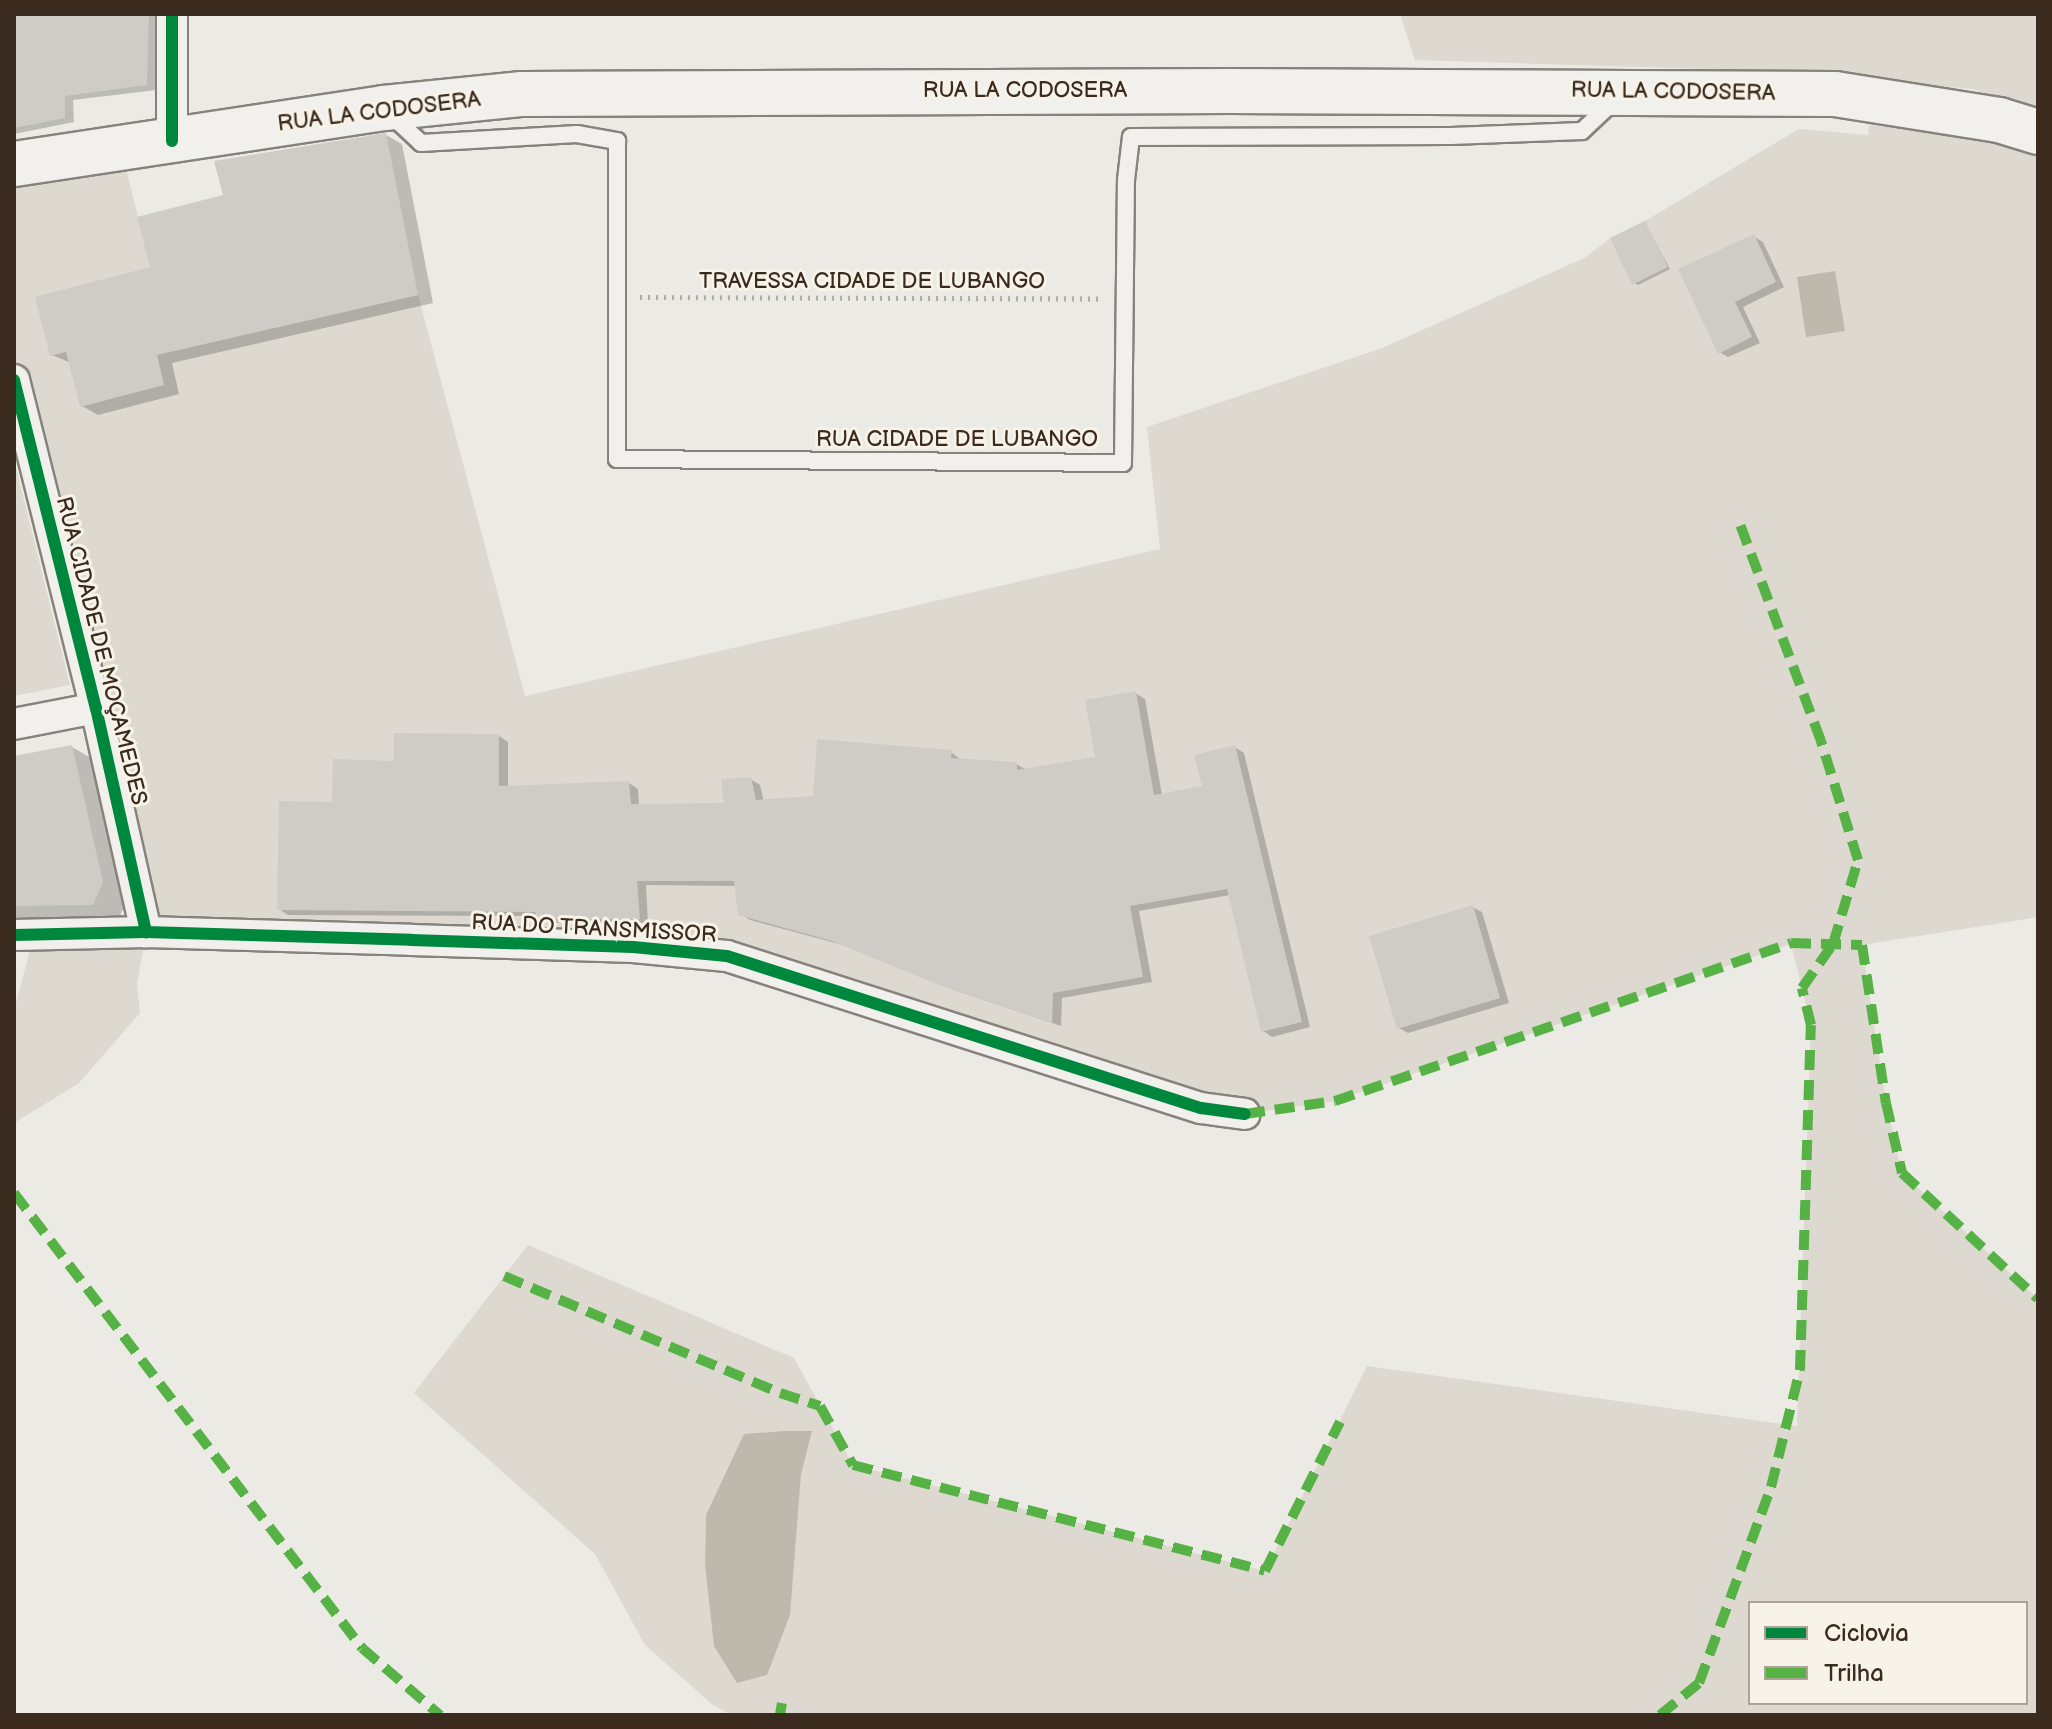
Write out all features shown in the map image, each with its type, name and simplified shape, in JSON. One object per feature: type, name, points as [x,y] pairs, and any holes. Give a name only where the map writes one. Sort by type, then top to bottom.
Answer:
[{"type":"main road","name":"RUA LA CODOSERA","points":[[14,164],[384,108],[522,94],[1835,94],[1999,120],[2038,132]]},
{"type":"street","points":[[172,14],[172,141]]},
{"type":"street","name":"RUA CIDADE DE MOÇAMEDES","points":[[14,380],[96,708],[146,932]]},
{"type":"street","points":[[14,724],[96,708]]},
{"type":"street","name":"RUA DO TRANSMISSOR","points":[[14,935],[146,932],[633,947],[727,956],[1201,1108],[1245,1114]]},
{"type":"lane","name":"RUA CIDADE DE LUBANGO","points":[[384,108],[421,143],[577,134],[617,141],[617,459],[1123,463],[1126,180],[1131,137],[1451,136],[1582,131],[1625,92]]},
{"type":"shaded area","points":[[1400,14],[2038,14],[2038,110],[1972,89],[1769,71],[1415,60]]},
{"type":"shaded area","points":[[1869,125],[1968,136],[2038,151],[2038,917],[1862,945],[1886,1103],[1902,1173],[2038,1299],[2038,1715],[731,1715],[713,1705],[645,1645],[595,1554],[414,1393],[528,1245],[794,1358],[853,1465],[1265,1571],[1367,1366],[1797,1426],[1811,1025],[1791,944],[1335,1101],[1245,1114],[727,956],[146,933],[137,984],[140,1013],[79,1083],[14,1123],[14,1010],[34,935],[145,932],[14,380],[14,164],[121,148],[171,351],[418,295],[525,696],[1160,549],[1147,427],[1382,348],[1586,257],[1610,238],[1645,221],[1799,129],[1868,135]]},
{"type":"shaded area","points":[[1835,271],[1845,331],[1806,337],[1797,277]]},
{"type":"shaded area","points":[[14,460],[70,685],[14,696]]},
{"type":"shaded area","points":[[812,1431],[801,1474],[790,1615],[767,1675],[737,1683],[714,1646],[705,1564],[706,1515],[744,1434]]},
{"type":"building","points":[[14,14],[149,14],[147,85],[65,96],[65,118],[14,128]]},
{"type":"building","points":[[386,133],[418,295],[157,355],[164,385],[80,407],[66,352],[50,356],[35,297],[150,267],[137,217],[223,195],[214,161]]},
{"type":"building","points":[[1645,221],[1668,267],[1632,285],[1610,238]]},
{"type":"building","points":[[1754,234],[1776,282],[1735,302],[1752,337],[1718,354],[1678,269]]},
{"type":"building","points":[[1136,691],[1154,795],[1202,786],[1194,755],[1235,745],[1302,1022],[1261,1032],[1227,889],[1130,906],[1143,977],[1053,993],[1052,1023],[936,984],[832,941],[738,915],[734,881],[637,881],[640,919],[537,919],[535,912],[277,910],[279,801],[332,802],[333,759],[394,761],[394,733],[499,734],[499,786],[629,781],[631,804],[724,803],[721,779],[751,777],[756,800],[813,796],[817,739],[952,750],[951,758],[1017,762],[1017,770],[1095,757],[1085,700]]},
{"type":"building","points":[[72,745],[103,882],[93,905],[14,906],[14,756]]},
{"type":"building","points":[[1473,905],[1500,998],[1397,1029],[1369,936]]},
{"type":"marked path","points":[[1660,1715],[1699,1683],[1771,1487],[1800,1370],[1811,1025],[1802,988],[1833,944],[1858,860],[1821,741],[1738,519]]},
{"type":"marked path","points":[[1245,1114],[1335,1101],[1791,943],[1862,945],[1886,1103],[1902,1173],[2038,1299]]},
{"type":"marked path","points":[[14,1193],[362,1648],[440,1715]]},
{"type":"marked path","points":[[504,1276],[780,1393],[820,1406],[853,1465],[1265,1571],[1340,1422]]},
{"type":"marked path","points":[[780,1715],[782,1703]]},
{"type":"cycle path","points":[[172,14],[172,141]]},
{"type":"cycle path","points":[[14,380],[96,708],[146,932]]},
{"type":"cycle path","points":[[14,935],[146,932],[633,947],[727,956],[1201,1108],[1245,1114]]}]
